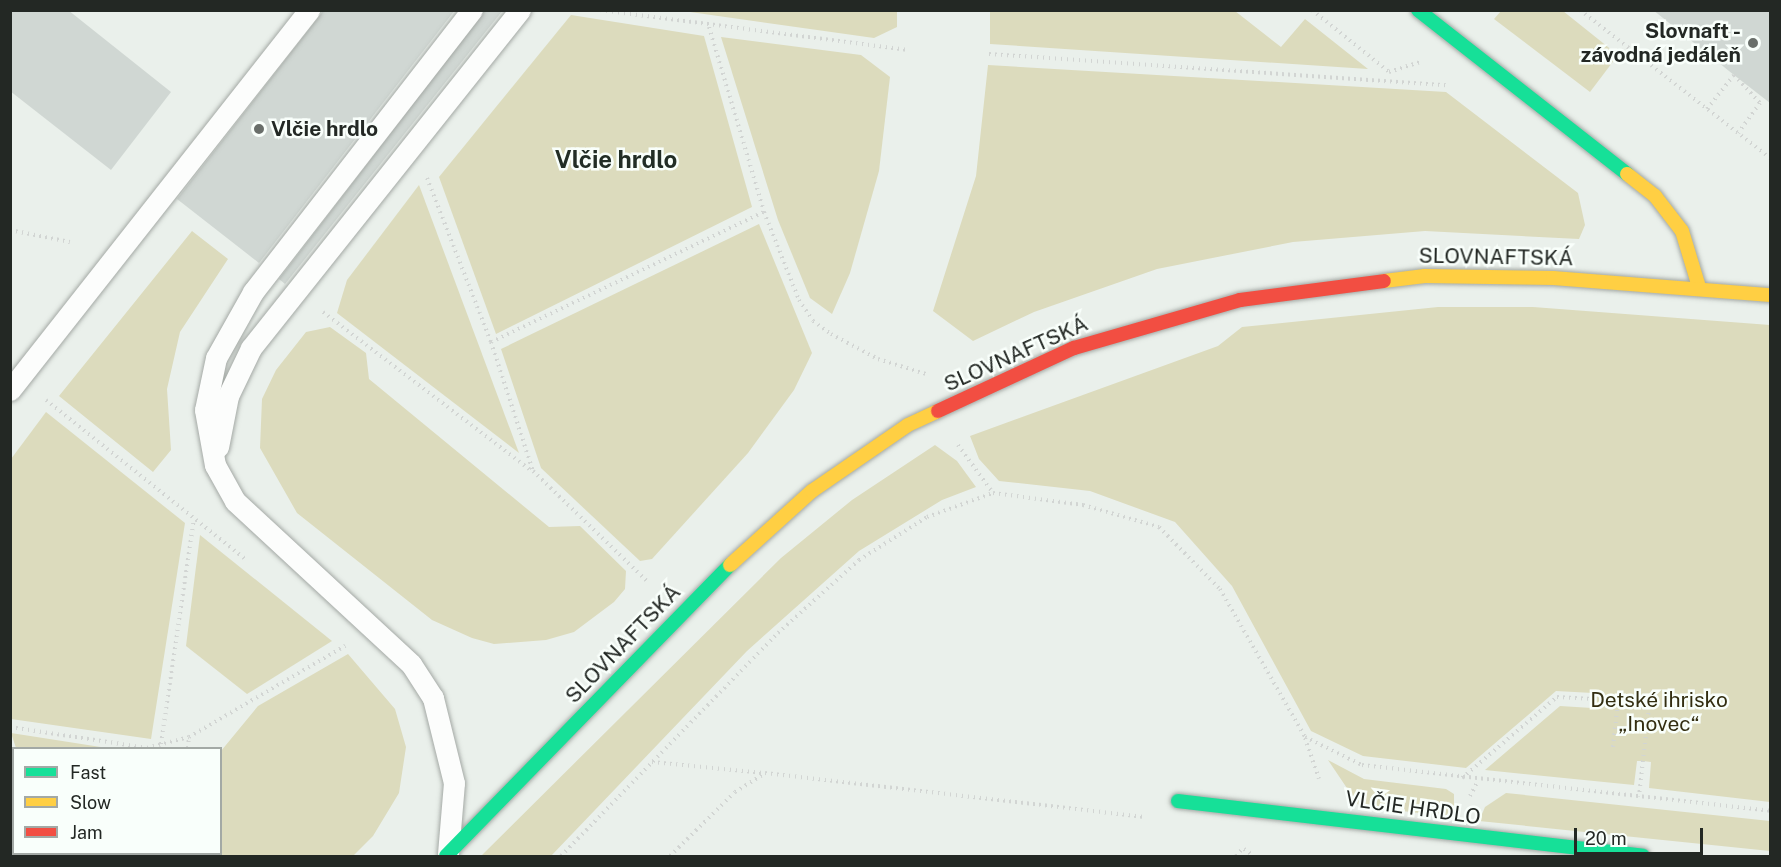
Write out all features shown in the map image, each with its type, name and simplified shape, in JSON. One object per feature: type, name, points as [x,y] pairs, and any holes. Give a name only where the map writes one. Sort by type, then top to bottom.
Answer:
[{"type":"main road","points":[[1418,10],[1655,196],[1682,231],[1700,286]]},
{"type":"main road","name":"SLOVNAFTSKÁ","points":[[447,856],[759,537],[881,441],[940,411],[1128,328],[1296,290],[1479,275],[1700,286],[1770,295]]},
{"type":"main road","name":"VLČIE HRDLO","points":[[1178,801],[1643,856]]},
{"type":"lane","points":[[10,390],[309,10]]},
{"type":"lane","points":[[447,856],[453,783],[433,698],[411,664],[257,525],[235,501],[215,465],[206,410],[211,374],[231,328],[309,214],[472,10]]},
{"type":"lane","points":[[215,465],[228,396],[251,348],[520,10]]},
{"type":"path","points":[[600,10],[709,27],[906,50]]},
{"type":"path","points":[[1580,10],[1770,158]]},
{"type":"path","points":[[709,27],[764,212],[813,321],[878,360],[928,374],[940,411],[964,456],[993,493]]},
{"type":"path","points":[[989,54],[1457,85]]},
{"type":"path","points":[[1707,109],[1734,75],[1760,103],[1738,133]]},
{"type":"path","points":[[423,169],[491,342],[533,471]]},
{"type":"path","points":[[491,342],[764,212]]},
{"type":"path","points":[[10,230],[70,242]]},
{"type":"path","points":[[315,305],[533,471],[647,581]]},
{"type":"path","points":[[46,400],[249,563]]},
{"type":"path","points":[[561,856],[652,762],[858,560],[927,517],[993,493],[1083,505],[1159,527],[1220,589],[1305,737],[1362,765],[1461,778],[1770,811]]},
{"type":"path","points":[[161,744],[195,519]]},
{"type":"path","points":[[150,747],[189,737],[351,643]]},
{"type":"path","points":[[1461,778],[1557,697],[1618,703],[1649,707],[1639,796]]},
{"type":"path","points":[[1613,747],[1618,703]]},
{"type":"path","points":[[10,727],[140,747]]},
{"type":"path","points":[[188,747],[189,737]]},
{"type":"path","points":[[652,762],[765,773],[1118,818],[1151,817]]},
{"type":"path","points":[[670,856],[735,792],[765,773]]},
{"type":"path","points":[[1236,856],[1243,848]]},
{"type":"green space","points":[[683,11],[897,11],[897,27],[874,38]]},
{"type":"green space","points":[[990,11],[1235,11],[1281,47],[1305,19],[1368,69],[990,44]]},
{"type":"green space","points":[[1501,11],[1563,11],[1618,55],[1590,92],[1494,19]]},
{"type":"green space","points":[[571,15],[704,36],[752,207],[496,334],[439,177]]},
{"type":"green space","points":[[721,37],[861,55],[890,77],[879,171],[850,273],[832,314],[810,298],[778,220]]},
{"type":"green space","points":[[988,65],[1446,92],[1578,193],[1585,225],[1579,239],[1425,231],[1293,242],[1157,269],[1034,312],[973,341],[933,311],[976,176]]},
{"type":"green space","points":[[419,185],[519,453],[337,313],[347,280]]},
{"type":"green space","points":[[759,224],[812,353],[794,390],[748,453],[652,559],[640,561],[541,468],[501,349]]},
{"type":"green space","points":[[192,231],[228,259],[180,332],[167,389],[171,450],[153,472],[59,396]]},
{"type":"green space","name":"Detské ihrisko „Inovec“","points":[[1438,307],[1533,307],[1770,325],[1770,802],[1649,788],[1651,762],[1643,761],[1637,761],[1634,785],[1485,770],[1560,706],[1592,708],[1593,693],[1556,691],[1466,768],[1363,756],[1311,731],[1232,586],[1175,522],[1090,491],[999,481],[979,459],[970,436],[1218,346],[1242,327]]},
{"type":"green space","points":[[330,327],[366,353],[369,379],[549,527],[580,526],[626,571],[625,589],[614,602],[574,632],[546,640],[494,644],[472,638],[432,620],[297,513],[260,448],[262,399],[276,370],[306,332]]},
{"type":"green space","points":[[46,412],[185,523],[151,739],[11,719],[11,459]]},
{"type":"green space","points":[[935,445],[957,461],[976,487],[942,500],[859,551],[747,651],[551,856],[481,856],[781,558],[852,500]]},
{"type":"green space","points":[[200,535],[332,641],[247,694],[186,646]]},
{"type":"green space","points":[[348,654],[395,709],[406,747],[399,793],[373,836],[353,856],[187,856],[222,855],[222,750],[258,706]]},
{"type":"green space","points":[[11,733],[101,747],[16,747]]},
{"type":"green space","points":[[1328,760],[1364,779],[1446,789],[1454,794],[1454,817],[1359,806]]},
{"type":"green space","points":[[1506,793],[1770,821],[1770,851],[1479,821],[1485,807]]},
{"type":"building","points":[[10,10],[68,10],[171,92],[111,170],[10,91]]},
{"type":"building","points":[[324,10],[455,10],[259,263],[177,199]]},
{"type":"building","points":[[485,10],[503,10],[285,284],[279,279]]},
{"type":"building","points":[[1653,10],[1770,10],[1770,103],[1734,75]]},
{"type":"traffic: fast","points":[[1418,10],[1627,174]]},
{"type":"traffic: fast","points":[[446,856],[730,565]]},
{"type":"traffic: fast","points":[[1178,801],[1643,856]]},
{"type":"traffic: slow","points":[[1627,174],[1655,196],[1682,231],[1699,287]]},
{"type":"traffic: slow","points":[[1384,281],[1425,276],[1553,278],[1770,295]]},
{"type":"traffic: slow","points":[[730,565],[812,491],[908,425],[938,411]]},
{"type":"traffic: jam","points":[[938,411],[1074,348],[1240,300],[1384,281]]},
{"type":"place","name":"Slovnaft - závodná jedáleň","points":[[1753,43]]},
{"type":"place","name":"Vlčie hrdlo","points":[[259,129]]},
{"type":"district","name":"Vlčie hrdlo","points":[[616,160]]}]
